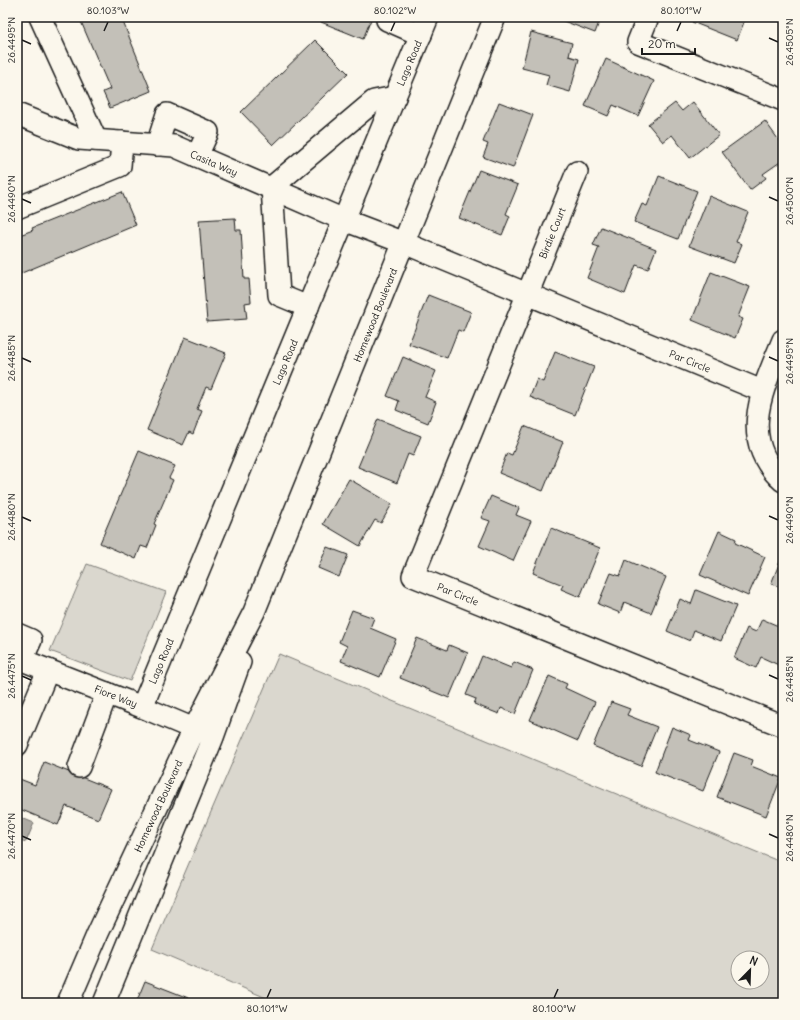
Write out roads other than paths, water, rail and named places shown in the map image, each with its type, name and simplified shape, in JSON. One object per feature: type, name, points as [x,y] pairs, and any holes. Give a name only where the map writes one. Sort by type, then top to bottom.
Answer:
[{"type":"street","points":[[40,17],[96,140]]},
{"type":"street","name":"Homewood Boulevard","points":[[68,1003],[98,933],[194,729],[254,612],[495,17]]},
{"type":"street","points":[[648,17],[638,42],[783,100]]},
{"type":"street","points":[[387,20],[424,26]]},
{"type":"street","name":"Lago Road","points":[[142,707],[424,26]]},
{"type":"street","points":[[308,307],[280,295],[272,187],[374,101],[395,97]]},
{"type":"street","name":"Casita Way","points":[[17,114],[80,139],[174,146],[272,187],[344,220],[404,243]]},
{"type":"street","points":[[157,145],[167,114],[208,132],[197,156]]},
{"type":"street","points":[[17,208],[120,166],[122,142]]},
{"type":"street","name":"Birdie Court","points":[[527,295],[577,172]]},
{"type":"street","name":"Par Circle","points":[[404,243],[762,391]]},
{"type":"street","name":"Par Circle","points":[[527,295],[413,576],[783,726]]},
{"type":"street","points":[[783,340],[762,391],[757,417],[760,444],[772,468],[783,481]]},
{"type":"street","name":"Homewood Boulevard","points":[[104,1003],[213,737],[239,668],[254,612]]},
{"type":"street","points":[[17,634],[31,640],[20,659]]},
{"type":"street","name":"Fiore Way","points":[[20,659],[142,707],[213,737]]},
{"type":"street","points":[[17,746],[48,670]]},
{"type":"street","points":[[79,767],[107,693]]}]
